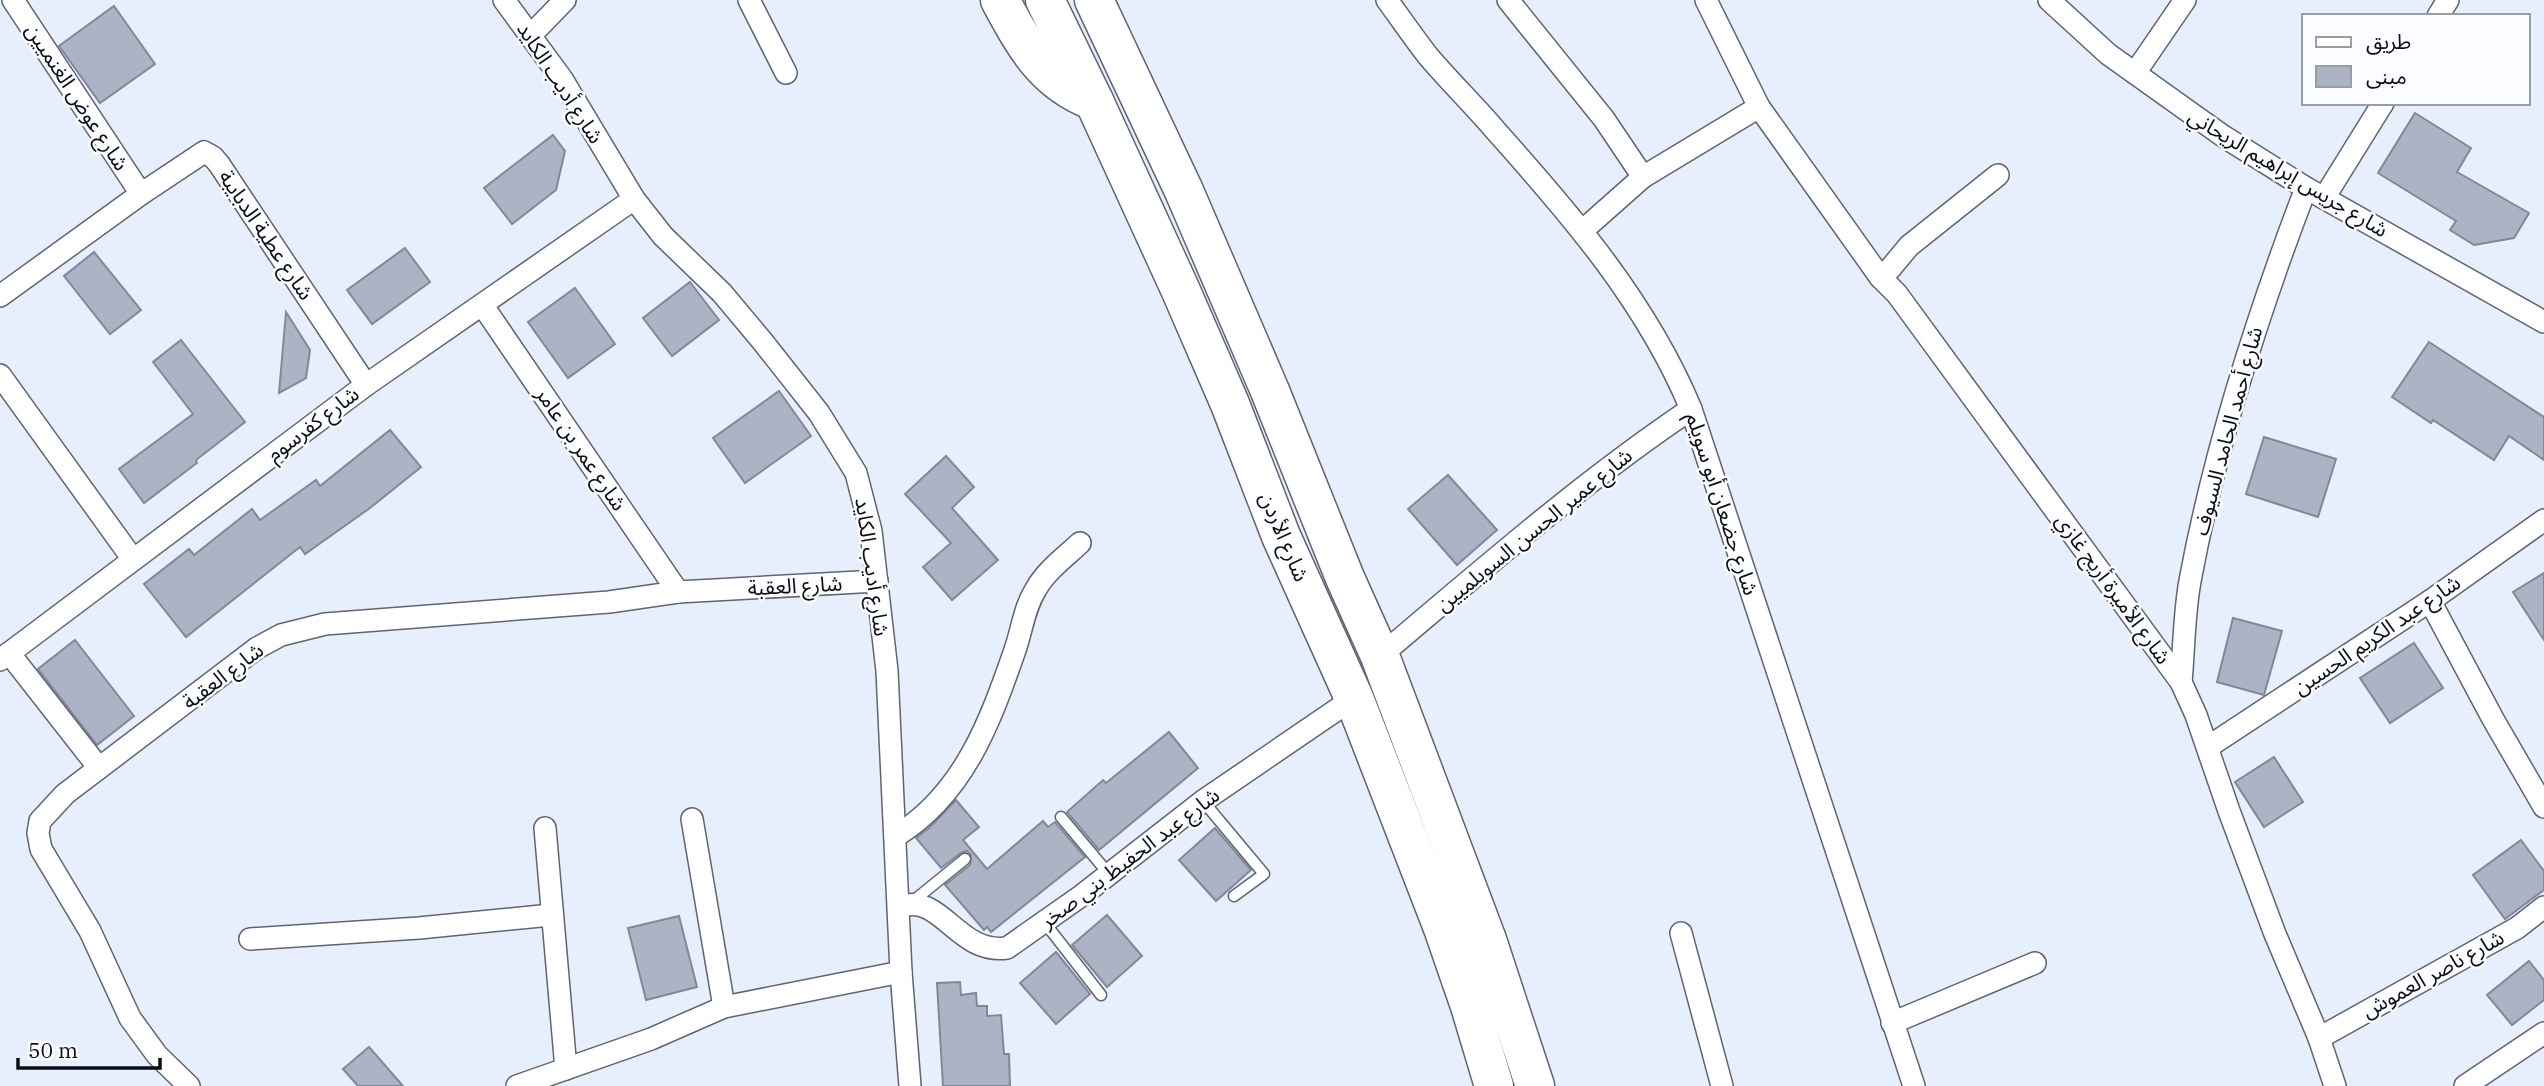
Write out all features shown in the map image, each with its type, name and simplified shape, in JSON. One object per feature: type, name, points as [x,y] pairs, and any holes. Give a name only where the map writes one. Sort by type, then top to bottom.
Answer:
[{"type":"highway","points":[[1000,0],[1029,50],[1049,76],[1071,92],[1094,101]]},
{"type":"highway","name":"شارع الأردن","points":[[1045,0],[1192,316],[1230,404],[1281,536],[1354,698],[1443,928],[1494,1086]]},
{"type":"highway","name":"شارع الأردن","points":[[1096,0],[1270,391],[1345,578],[1380,656],[1487,940],[1535,1086]]},
{"type":"street","name":"شارع عوض الغنميين","points":[[13,0],[141,194]]},
{"type":"street","name":"شارع أديب الكايد","points":[[503,0],[562,79],[634,199],[663,236],[690,260],[739,313],[819,413],[856,473],[865,500],[887,671],[896,836],[905,905],[901,972],[910,1086]]},
{"type":"street","points":[[531,35],[565,0]]},
{"type":"street","points":[[749,0],[786,73]]},
{"type":"street","name":"شارع جضعان أبو سويلم","points":[[1387,0],[1426,53],[1582,230],[1634,300],[1662,348],[1691,409],[1914,1086]]},
{"type":"street","points":[[1508,0],[1604,119],[1643,177]]},
{"type":"street","name":"شارع الأميرة أريج غازي","points":[[1706,0],[1759,107],[1880,277],[1897,294],[2160,651],[2180,682],[2208,747],[2275,934],[2319,1038],[2335,1086]]},
{"type":"street","name":"شارع جريس إبراهيم الريحاني","points":[[2049,0],[2108,54],[2223,136],[2315,193],[2541,313]]},
{"type":"street","points":[[2135,73],[2185,0]]},
{"type":"street","name":"شارع أحمد الحامد السيوف","points":[[2180,682],[2190,584],[2212,477],[2256,323],[2315,193],[2381,105]]},
{"type":"street","points":[[1582,230],[1643,177],[1759,107]]},
{"type":"street","name":"شارع عطية الدبايبة","points":[[141,194],[204,152],[213,157],[366,385]]},
{"type":"street","points":[[1880,277],[1909,246],[1997,175]]},
{"type":"street","points":[[0,296],[141,194]]},
{"type":"street","name":"شارع كفرسوم","points":[[4,656],[366,385],[634,199]]},
{"type":"street","name":"شارع عمر بن عامر","points":[[483,306],[678,592]]},
{"type":"street","points":[[0,375],[132,558]]},
{"type":"street","name":"شارع عمير الحسن السويلميين","points":[[1380,656],[1501,554],[1654,434],[1691,409]]},
{"type":"street","name":"شارع عبد الكريم الحسين","points":[[2208,747],[2430,601],[2544,520]]},
{"type":"street","points":[[896,836],[927,813],[950,790],[963,771],[984,731],[1016,648],[1034,591],[1044,577],[1080,543]]},
{"type":"street","name":"شارع العقبة","points":[[189,1086],[157,1055],[130,1018],[90,931],[41,849],[38,833],[40,821],[65,794],[257,648],[301,628],[376,619],[609,602],[678,592],[877,581]]},
{"type":"street","points":[[2430,601],[2544,807]]},
{"type":"street","points":[[4,656],[99,768]]},
{"type":"street","name":"شارع عبد الحفيظ بني صخر","points":[[905,905],[934,911],[962,935],[981,946],[995,950],[1007,948],[1045,923],[1203,801],[1354,698]]},
{"type":"street","points":[[692,818],[724,1007]]},
{"type":"street","points":[[545,828],[566,1069]]},
{"type":"street","name":"شارع ناصر العموش","points":[[2319,1038],[2517,928],[2544,907]]},
{"type":"street","points":[[250,939],[419,928],[551,915]]},
{"type":"street","points":[[1681,933],[1722,1086]]},
{"type":"street","points":[[1892,1023],[2035,962]]},
{"type":"street","points":[[517,1086],[651,1039],[724,1007],[901,972]]},
{"type":"street","points":[[2465,1086],[2544,1033]]},
{"type":"lane","points":[[1203,801],[1264,874],[1234,896]]},
{"type":"lane","points":[[1061,817],[1108,873]]},
{"type":"lane","points":[[905,905],[965,859]]},
{"type":"lane","points":[[1045,923],[1101,995]]},
{"type":"building","points":[[114,6],[155,64],[100,103],[59,46]]},
{"type":"building","points":[[2415,113],[2471,148],[2457,172],[2529,213],[2514,238],[2474,245],[2450,230],[2456,221],[2378,173]]},
{"type":"building","points":[[553,135],[565,151],[556,190],[512,224],[484,188]]},
{"type":"building","points":[[405,248],[430,282],[372,324],[347,290]]},
{"type":"building","points":[[94,252],[141,310],[110,334],[64,276]]},
{"type":"building","points":[[690,282],[719,320],[672,356],[643,318]]},
{"type":"building","points":[[575,288],[615,344],[568,378],[528,322]]},
{"type":"building","points":[[286,312],[310,350],[306,378],[279,393]]},
{"type":"building","points":[[181,340],[245,422],[144,503],[119,469],[193,414],[153,362]]},
{"type":"building","points":[[2429,342],[2544,417],[2544,460],[2509,436],[2494,460],[2392,397]]},
{"type":"building","points":[[779,391],[811,436],[745,483],[713,438]]},
{"type":"building","points":[[390,430],[421,467],[370,508],[305,554],[300,547],[186,637],[144,584],[189,549],[194,555],[252,509],[260,520],[316,480],[320,486]]},
{"type":"building","points":[[2264,437],[2336,459],[2318,517],[2246,494]]},
{"type":"building","points":[[946,456],[974,487],[952,508],[998,560],[952,600],[923,567],[951,543],[905,494]]},
{"type":"building","points":[[1448,475],[1497,530],[1457,565],[1408,509]]},
{"type":"building","points":[[2544,573],[2544,640],[2513,592]]},
{"type":"building","points":[[2233,618],[2282,631],[2264,695],[2217,682]]},
{"type":"building","points":[[75,640],[134,716],[97,745],[38,669]]},
{"type":"building","points":[[2414,643],[2443,688],[2390,723],[2360,678]]},
{"type":"building","points":[[1169,732],[1198,768],[1099,850],[1067,812],[1103,780],[1106,783]]},
{"type":"building","points":[[2274,757],[2303,802],[2264,827],[2235,782]]},
{"type":"building","points":[[956,800],[979,827],[963,840],[987,869],[1043,821],[1048,827],[1055,822],[1085,857],[991,932],[987,927],[984,930],[945,885],[970,865],[971,855],[967,851],[961,853],[941,868],[916,838]]},
{"type":"building","points":[[1215,828],[1251,870],[1216,901],[1179,860]]},
{"type":"building","points":[[2521,840],[2544,871],[2544,890],[2505,919],[2473,875]]},
{"type":"building","points":[[1107,915],[1142,956],[1107,987],[1072,945]]},
{"type":"building","points":[[679,916],[697,987],[646,1000],[628,928]]},
{"type":"building","points":[[1056,952],[1090,994],[1056,1024],[1020,983]]},
{"type":"building","points":[[2529,961],[2544,980],[2544,1000],[2512,1025],[2487,995]]},
{"type":"building","points":[[960,982],[961,995],[976,993],[977,1006],[987,1006],[987,1016],[1001,1015],[1004,1054],[1009,1054],[1010,1086],[943,1086],[937,983]]},
{"type":"building","points":[[369,1047],[403,1086],[358,1086],[343,1069]]}]
